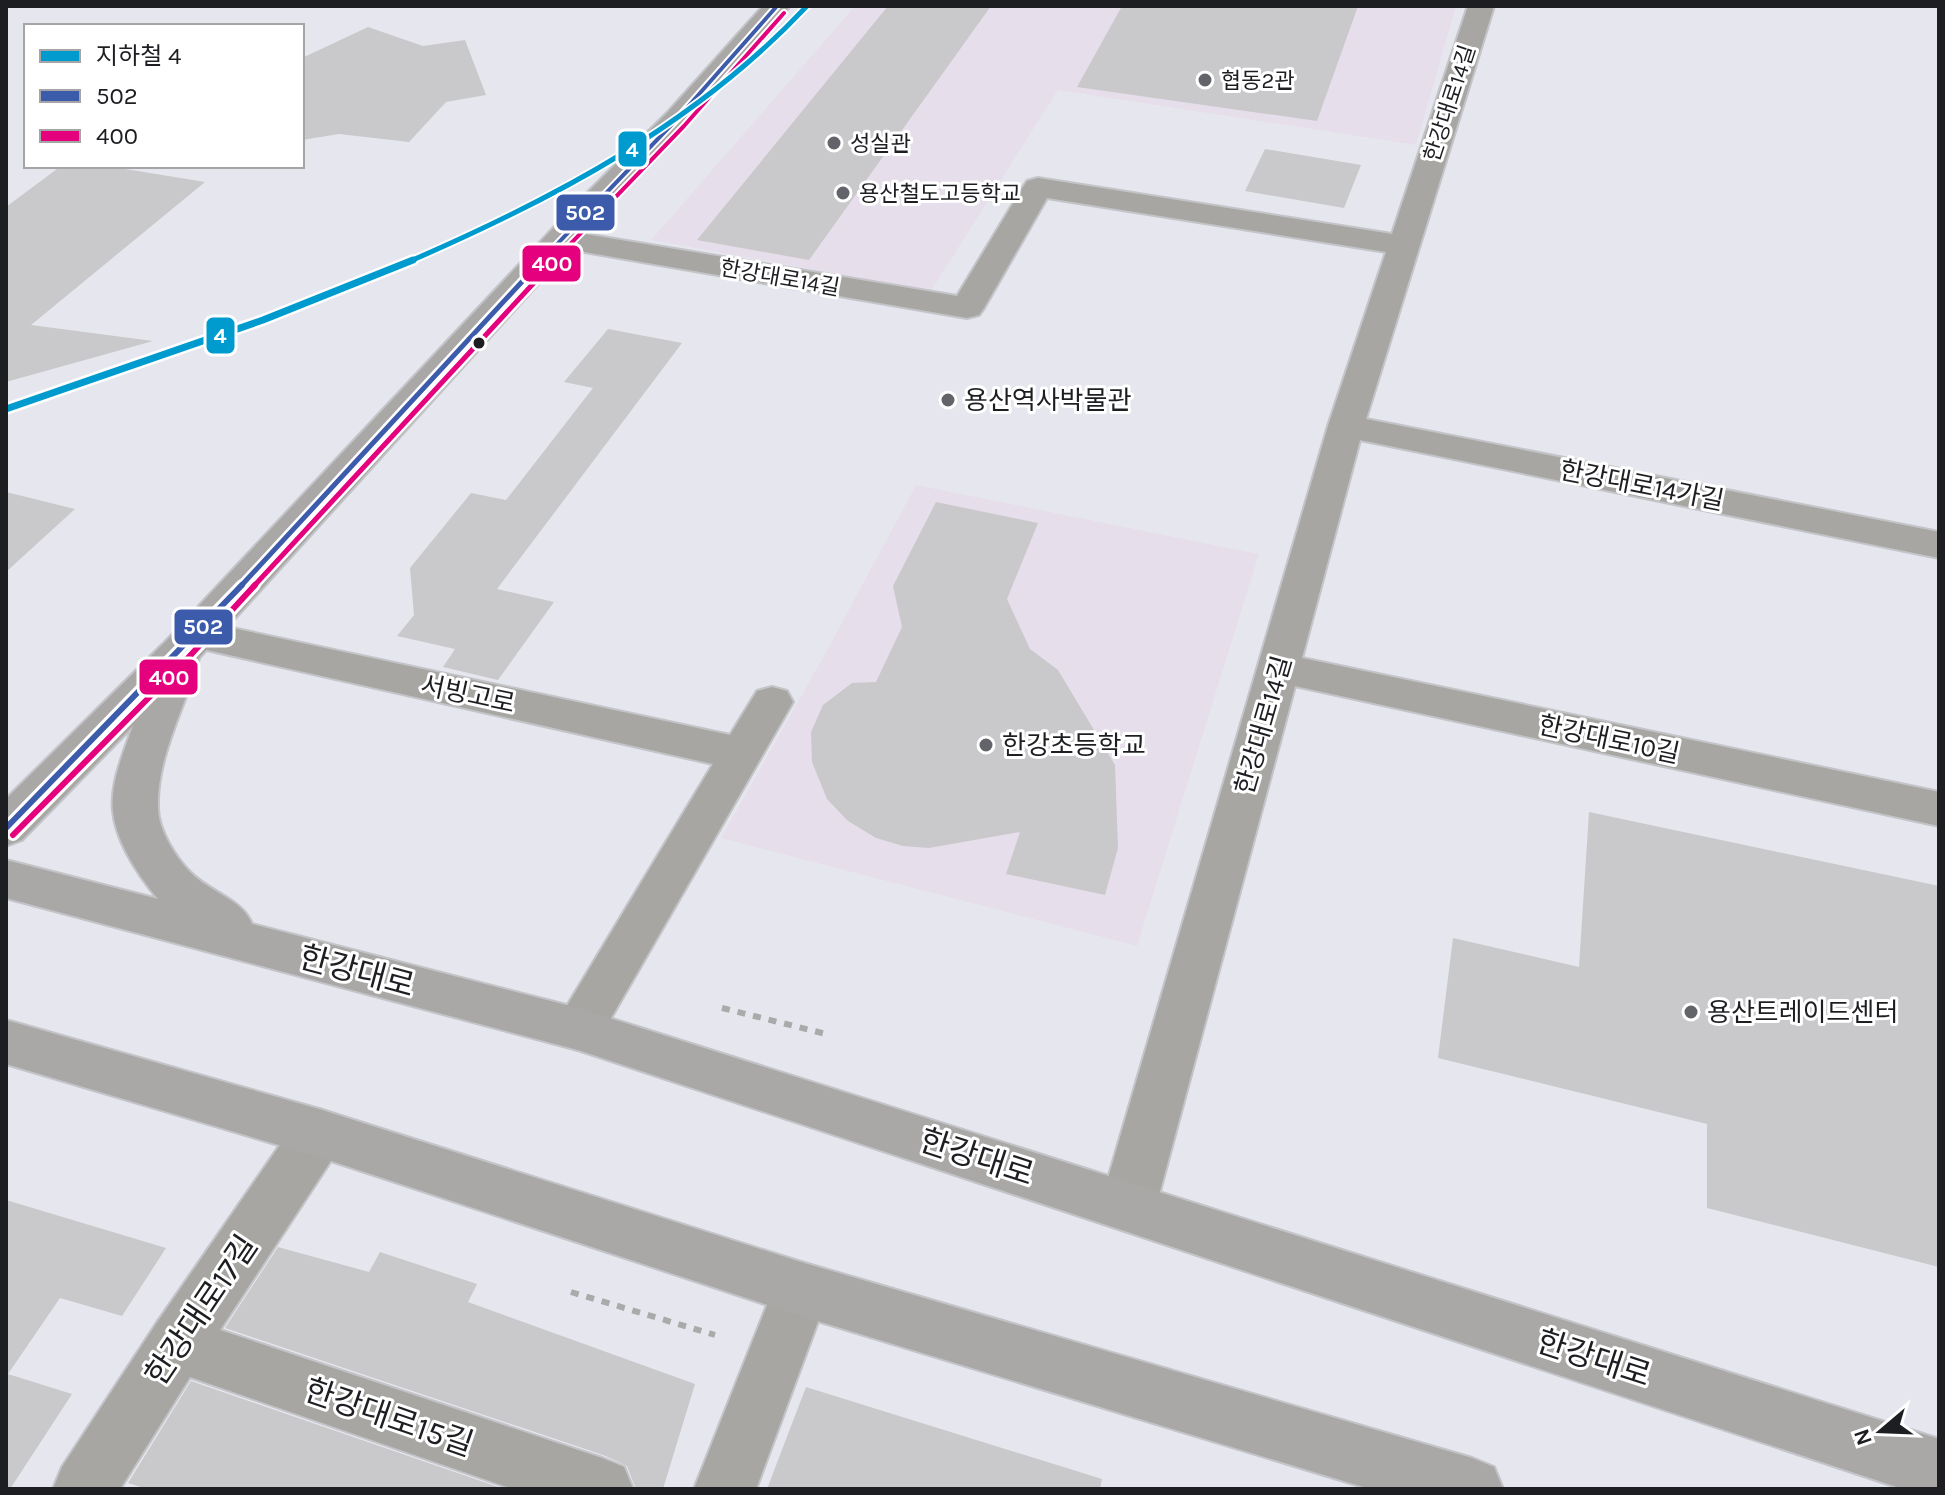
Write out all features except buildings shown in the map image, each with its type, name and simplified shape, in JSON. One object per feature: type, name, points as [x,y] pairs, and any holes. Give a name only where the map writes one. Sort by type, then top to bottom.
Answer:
[{"type":"main road","points":[[6,828],[347,473],[561,239],[677,119],[777,6]]},
{"type":"main road","points":[[187,643],[145,757],[135,810],[152,858],[179,892],[208,913],[291,953]]},
{"type":"main road","name":"한강대로","points":[[6,879],[578,1029],[1939,1470]]},
{"type":"main road","points":[[6,1042],[319,1133],[801,1289],[1472,1489]]},
{"type":"street","name":"한강대로14길","points":[[1128,1206],[1346,426],[1481,6]]},
{"type":"street","name":"한강대로14길","points":[[561,239],[967,308],[1038,187],[1404,245]]},
{"type":"street","name":"한강대로14가길","points":[[1346,426],[1939,545]]},
{"type":"street","name":"서빙고로","points":[[187,643],[741,754]]},
{"type":"street","name":"한강대로10길","points":[[1279,668],[1939,809]]},
{"type":"street","points":[[578,1029],[772,702]]},
{"type":"street","name":"한강대로17길","points":[[84,1489],[319,1133]]},
{"type":"street","points":[[725,1489],[801,1289]]},
{"type":"street","name":"한강대로15길","points":[[177,1344],[602,1489]]},
{"type":"path","points":[[722,1008],[830,1035]]},
{"type":"path","points":[[571,1292],[715,1335]]},
{"type":"shaded area","name":"용산철도고등학교","points":[[855,6],[1456,6],[1416,145],[1058,90],[931,291],[651,240]]},
{"type":"shaded area","name":"한강초등학교","points":[[916,485],[1259,554],[1137,946],[721,838]]},
{"type":"metro line","name":"4","points":[[6,409],[327,296],[513,214],[633,149],[671,124],[742,70],[807,6]]},
{"type":"transit line","name":"502","points":[[6,828],[180,652],[584,214],[677,119],[777,6]]},
{"type":"transit line","name":"400","points":[[13,835],[187,659],[591,221],[684,126],[784,13]]},
{"type":"place","name":"협동2관","points":[[1205,80]]},
{"type":"place","name":"성실관","points":[[834,143]]},
{"type":"place","name":"용산철도고등학교","points":[[843,193]]},
{"type":"place","name":"용산역사박물관","points":[[948,400]]},
{"type":"place","name":"한강초등학교","points":[[986,745]]},
{"type":"place","name":"용산트레이드센터","points":[[1691,1012]]}]
